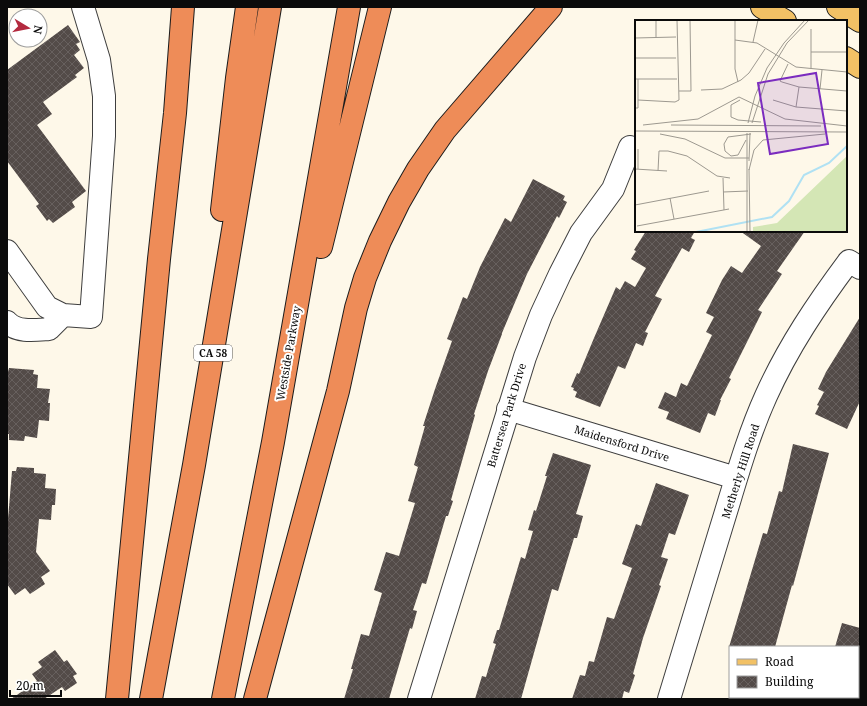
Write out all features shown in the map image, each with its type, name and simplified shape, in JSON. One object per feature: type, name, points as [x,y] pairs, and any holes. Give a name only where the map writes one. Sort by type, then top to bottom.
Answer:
[{"type":"highway","points":[[117,699],[159,259],[175,113],[183,7]]},
{"type":"highway","points":[[194,465],[237,78],[247,7]]},
{"type":"highway","name":"CA 58","points":[[151,699],[194,465],[270,7]]},
{"type":"highway","name":"Westside Parkway","points":[[223,699],[273,442],[350,7]]},
{"type":"highway","points":[[273,442],[380,7]]},
{"type":"highway","points":[[255,699],[338,391],[356,308],[365,278],[380,241],[399,202],[418,169],[445,130],[551,7]]},
{"type":"main road","points":[[762,7],[783,20]]},
{"type":"main road","points":[[838,7],[860,21]]},
{"type":"main road","points":[[847,59],[860,67]]},
{"type":"street","points":[[10,263],[48,307],[62,315],[91,317],[104,136],[104,96],[99,60],[83,7]]},
{"type":"street","name":"Battersea Park Drive","points":[[419,699],[525,357],[557,280],[581,233],[613,189],[630,147]]},
{"type":"street","name":"Metherly Hill Road","points":[[669,699],[736,478],[766,396],[784,360],[825,293],[854,265]]},
{"type":"street","points":[[7,322],[10,325],[24,330],[49,329],[62,315]]},
{"type":"street","name":"Maidensford Drive","points":[[508,409],[736,478]]},
{"type":"building","points":[[68,25],[80,42],[76,44],[80,50],[74,55],[84,68],[75,75],[77,77],[43,102],[52,114],[37,125],[86,191],[72,202],[75,207],[53,223],[49,219],[47,221],[36,206],[39,204],[7,161],[7,70],[37,48],[48,48],[48,40]]},
{"type":"building","points":[[533,179],[565,196],[563,200],[567,202],[559,218],[557,216],[527,274],[488,371],[474,414],[475,415],[451,500],[453,501],[448,516],[446,516],[426,584],[422,583],[413,610],[417,611],[412,629],[410,628],[389,699],[344,699],[361,634],[369,636],[382,593],[374,590],[386,552],[399,556],[415,503],[408,501],[418,467],[414,465],[425,426],[423,426],[452,341],[447,339],[463,297],[467,299],[480,267],[505,218],[511,222]]},
{"type":"building","points":[[645,232],[694,232],[691,238],[695,240],[689,252],[682,248],[655,296],[662,299],[645,332],[648,333],[643,346],[636,343],[625,369],[618,366],[600,407],[575,397],[577,392],[571,387],[577,373],[579,374],[616,287],[620,290],[625,281],[635,287],[646,268],[631,259],[636,251],[634,250]]},
{"type":"building","points":[[741,232],[804,232],[777,271],[782,274],[758,310],[762,312],[729,378],[731,379],[720,400],[715,416],[708,413],[700,433],[666,419],[669,412],[658,408],[665,392],[676,397],[681,383],[687,386],[712,335],[706,332],[714,317],[706,313],[722,280],[731,266],[742,273],[761,246]]},
{"type":"building","points":[[860,317],[860,401],[847,429],[815,414],[819,406],[817,405],[824,392],[818,389],[826,372]]},
{"type":"building","points":[[9,368],[34,370],[33,374],[38,375],[37,388],[50,389],[48,403],[50,403],[49,421],[39,420],[37,438],[25,436],[24,441],[9,440],[9,434],[7,434],[7,372]]},
{"type":"building","points":[[793,444],[829,453],[775,646],[729,646],[763,533],[767,534],[779,491],[782,492]]},
{"type":"building","points":[[553,453],[591,465],[576,514],[583,516],[577,538],[574,538],[558,591],[552,589],[521,699],[475,699],[482,676],[486,677],[496,644],[493,643],[497,630],[499,630],[521,557],[525,559],[533,531],[528,530],[534,510],[536,511],[547,476],[545,476]]},
{"type":"building","points":[[17,467],[34,468],[34,473],[46,474],[45,488],[56,489],[55,505],[52,505],[51,520],[39,519],[36,552],[50,571],[41,577],[45,584],[30,594],[25,588],[15,595],[7,584],[7,518],[8,519],[12,471],[16,471]]},
{"type":"building","points":[[656,483],[689,495],[675,535],[669,533],[661,557],[668,559],[659,585],[661,586],[643,638],[633,674],[635,675],[629,693],[624,691],[622,699],[572,699],[580,675],[585,676],[589,661],[594,662],[607,617],[614,619],[632,568],[622,564],[636,524],[641,526]]},
{"type":"building","points":[[842,623],[860,628],[860,647],[835,646]]},
{"type":"building","points":[[55,650],[64,662],[67,660],[77,674],[73,676],[77,683],[65,691],[62,687],[44,699],[11,699],[37,681],[32,674],[42,667],[38,662]]}]
